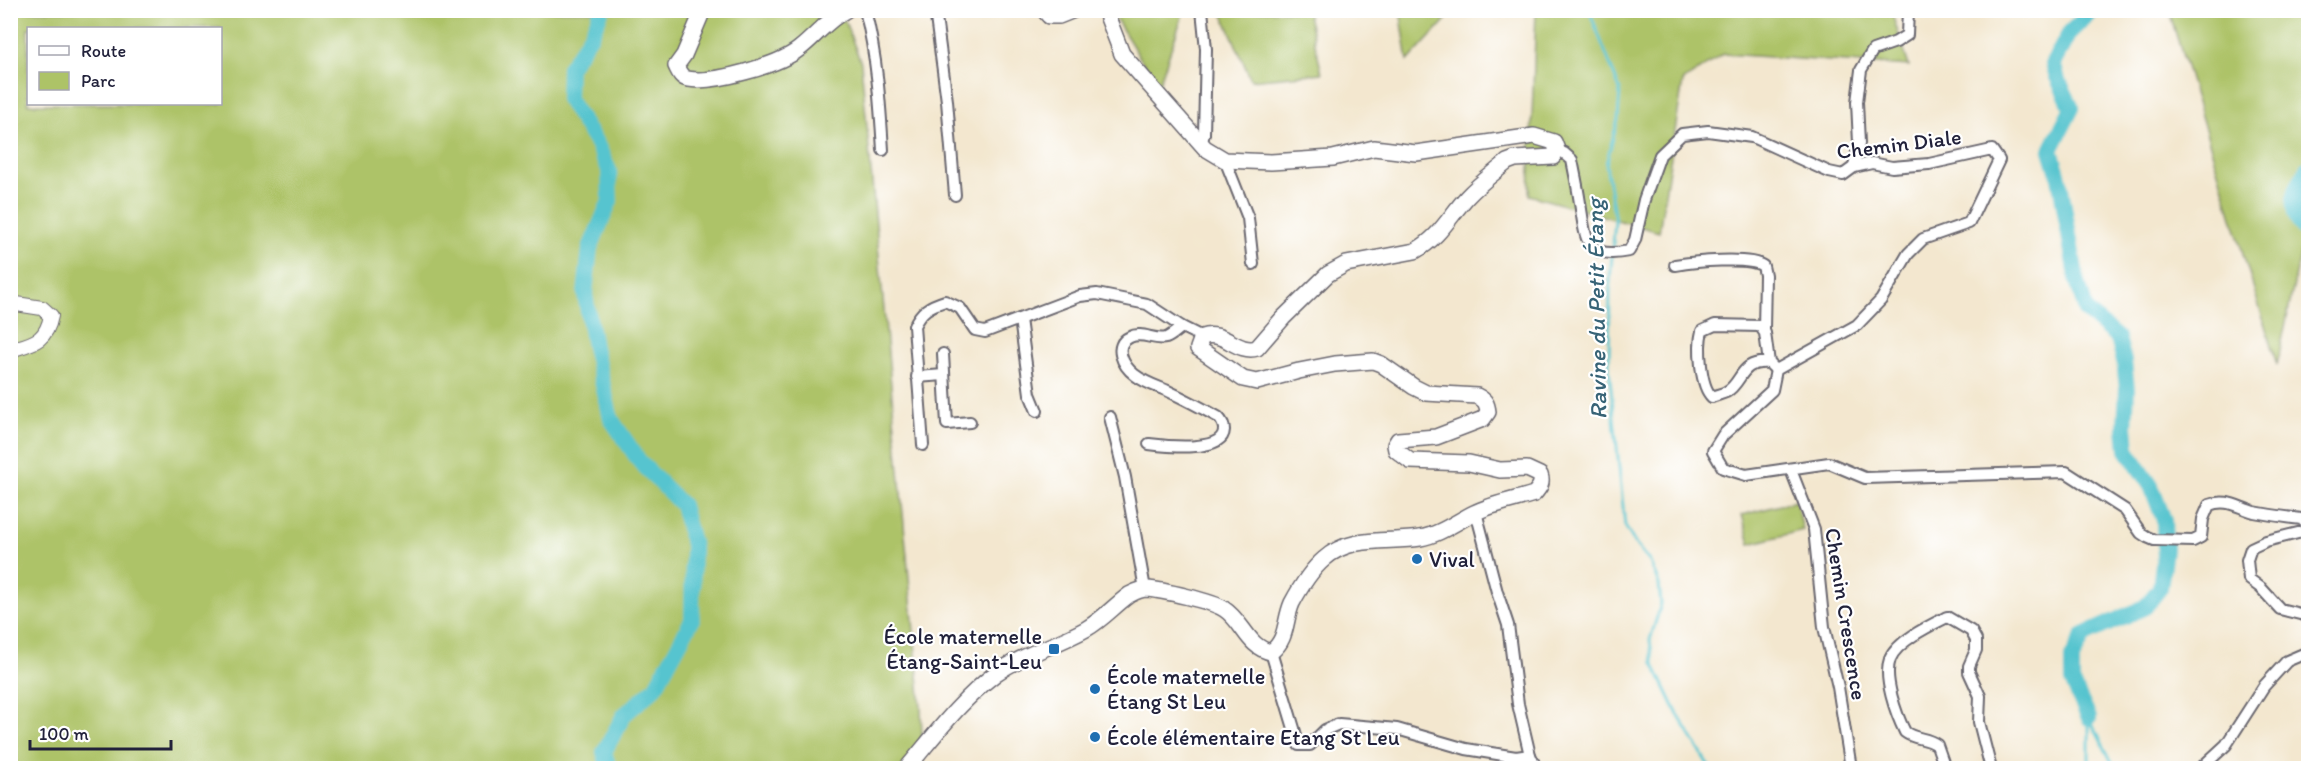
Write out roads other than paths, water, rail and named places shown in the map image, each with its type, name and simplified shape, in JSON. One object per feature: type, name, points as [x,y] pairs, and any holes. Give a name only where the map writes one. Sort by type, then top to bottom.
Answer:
[{"type":"main road","points":[[703,10],[684,55],[676,66],[680,75],[686,79],[704,80],[755,70],[798,50],[834,16],[846,10]]},
{"type":"main road","points":[[1044,10],[1049,16],[1059,16],[1074,10]]},
{"type":"main road","points":[[907,768],[940,728],[980,686],[1021,658],[1087,629],[1129,595],[1145,589],[1224,609],[1235,619],[1255,645],[1271,652],[1279,646],[1284,637],[1291,605],[1311,573],[1325,558],[1353,543],[1410,539],[1434,534],[1476,512],[1534,494],[1542,480],[1540,475],[1527,469],[1500,470],[1469,463],[1410,461],[1396,450],[1395,445],[1403,438],[1436,437],[1483,419],[1488,412],[1484,399],[1467,395],[1426,393],[1381,364],[1372,361],[1299,370],[1257,382],[1243,379],[1198,348],[1202,337],[1208,335],[1219,337],[1239,348],[1251,350],[1257,348],[1328,274],[1346,264],[1415,251],[1436,237],[1468,196],[1507,162],[1515,159],[1552,157],[1557,150],[1554,142],[1534,136],[1416,153],[1374,148],[1333,158],[1271,162],[1225,160],[1201,144],[1122,54],[1105,10]]},
{"type":"street","points":[[865,10],[873,42],[879,84],[883,150]]},
{"type":"street","points":[[935,10],[956,195]]},
{"type":"street","points":[[1201,144],[1204,134],[1206,49],[1202,10]]},
{"type":"street","points":[[1854,167],[1859,143],[1857,102],[1861,70],[1873,50],[1896,42],[1907,34],[1908,10]]},
{"type":"street","name":"Chemin Diale","points":[[1557,150],[1572,160],[1584,233],[1590,244],[1599,251],[1611,255],[1629,251],[1635,240],[1644,200],[1660,155],[1682,134],[1708,131],[1752,137],[1829,172],[1843,175],[1854,167],[1872,163],[1892,167],[1929,164],[1992,150],[1999,160],[1969,224],[1923,239],[1908,254],[1881,300],[1857,325],[1772,367]]},
{"type":"street","points":[[1225,160],[1248,218],[1253,264]]},
{"type":"street","points":[[1675,265],[1716,261],[1759,263],[1763,266],[1765,275],[1764,330],[1772,367],[1772,390],[1723,435],[1713,451],[1723,468],[1746,475],[1829,463],[1865,478],[2066,472],[2125,510],[2144,536],[2154,540],[2193,541],[2201,537],[2203,519],[2209,506],[2218,501],[2232,503],[2252,511],[2301,519],[2306,523],[2306,531],[2266,541],[2251,548],[2247,560],[2249,579],[2261,588],[2280,609],[2308,616]]},
{"type":"street","points":[[923,445],[914,326],[923,310],[945,301],[960,308],[975,330],[980,332],[1080,296],[1097,294],[1148,304],[1182,327],[1202,337]]},
{"type":"street","points":[[10,303],[42,308],[51,316],[48,329],[40,339],[10,350]]},
{"type":"street","points":[[1020,319],[1030,394],[1037,411]]},
{"type":"street","points":[[1764,330],[1756,324],[1715,325],[1702,331],[1700,346],[1707,392],[1712,396],[1728,392],[1744,370],[1756,364],[1772,367]]},
{"type":"street","points":[[1149,444],[1174,447],[1194,446],[1220,440],[1223,435],[1223,424],[1218,417],[1167,390],[1145,382],[1132,373],[1123,360],[1120,348],[1123,341],[1129,337],[1143,335],[1163,338],[1182,327]]},
{"type":"street","points":[[943,354],[947,424],[970,422]]},
{"type":"street","points":[[917,377],[944,375]]},
{"type":"street","points":[[1110,417],[1125,477],[1145,589]]},
{"type":"street","name":"Chemin Crescence","points":[[1791,470],[1814,529],[1824,627],[1838,687],[1851,768]]},
{"type":"street","points":[[1476,512],[1508,625],[1518,704],[1530,755],[1536,768]]},
{"type":"street","name":"Chemin Crescence","points":[[1945,768],[1937,745],[1932,741],[1918,739],[1905,732],[1893,701],[1889,674],[1890,658],[1894,652],[1926,627],[1947,617],[1971,631],[1976,640],[1976,650],[1969,666],[1969,672],[1980,696],[1979,722],[1989,768]]},
{"type":"street","points":[[1271,652],[1299,745],[1310,745],[1325,730],[1339,724],[1397,729],[1466,749],[1516,757],[1530,755]]},
{"type":"street","points":[[2201,768],[2226,745],[2264,686],[2287,661],[2308,652]]},
{"type":"waterway","points":[[602,10],[591,35],[569,68],[568,99],[597,144],[609,170],[610,201],[590,248],[585,294],[594,347],[611,419],[640,462],[682,505],[693,545],[692,620],[655,688],[624,715],[604,752],[609,768]]},
{"type":"waterway","name":"Ravine du Petit Étang","points":[[1589,10],[1620,90],[1618,119],[1606,164],[1615,221],[1610,279],[1609,369],[1625,526],[1636,545],[1650,562],[1659,584],[1661,604],[1650,640],[1653,663],[1678,715],[1710,768]]},
{"type":"waterway","points":[[2089,718],[2072,681],[2072,658],[2084,635],[2145,607],[2160,588],[2165,549],[2164,520],[2151,486],[2127,450],[2125,427],[2127,389],[2124,361],[2118,338],[2086,311],[2076,276],[2059,177],[2051,150],[2072,108],[2053,63],[2070,32],[2093,10]]},
{"type":"waterway","points":[[2308,168],[2298,186],[2294,202],[2297,218],[2308,236]]},
{"type":"waterway","points":[[2089,718],[2115,768]]},
{"type":"waterway","points":[[2089,720],[2089,768]]},
{"type":"place","name":"Vival","points":[[1417,559]]},
{"type":"place","name":"École maternelle Étang-Saint-Leu","points":[[1054,649]]},
{"type":"place","name":"École maternelle Étang St Leu","points":[[1095,689]]},
{"type":"place","name":"École élémentaire Etang St Leu","points":[[1095,737]]}]
